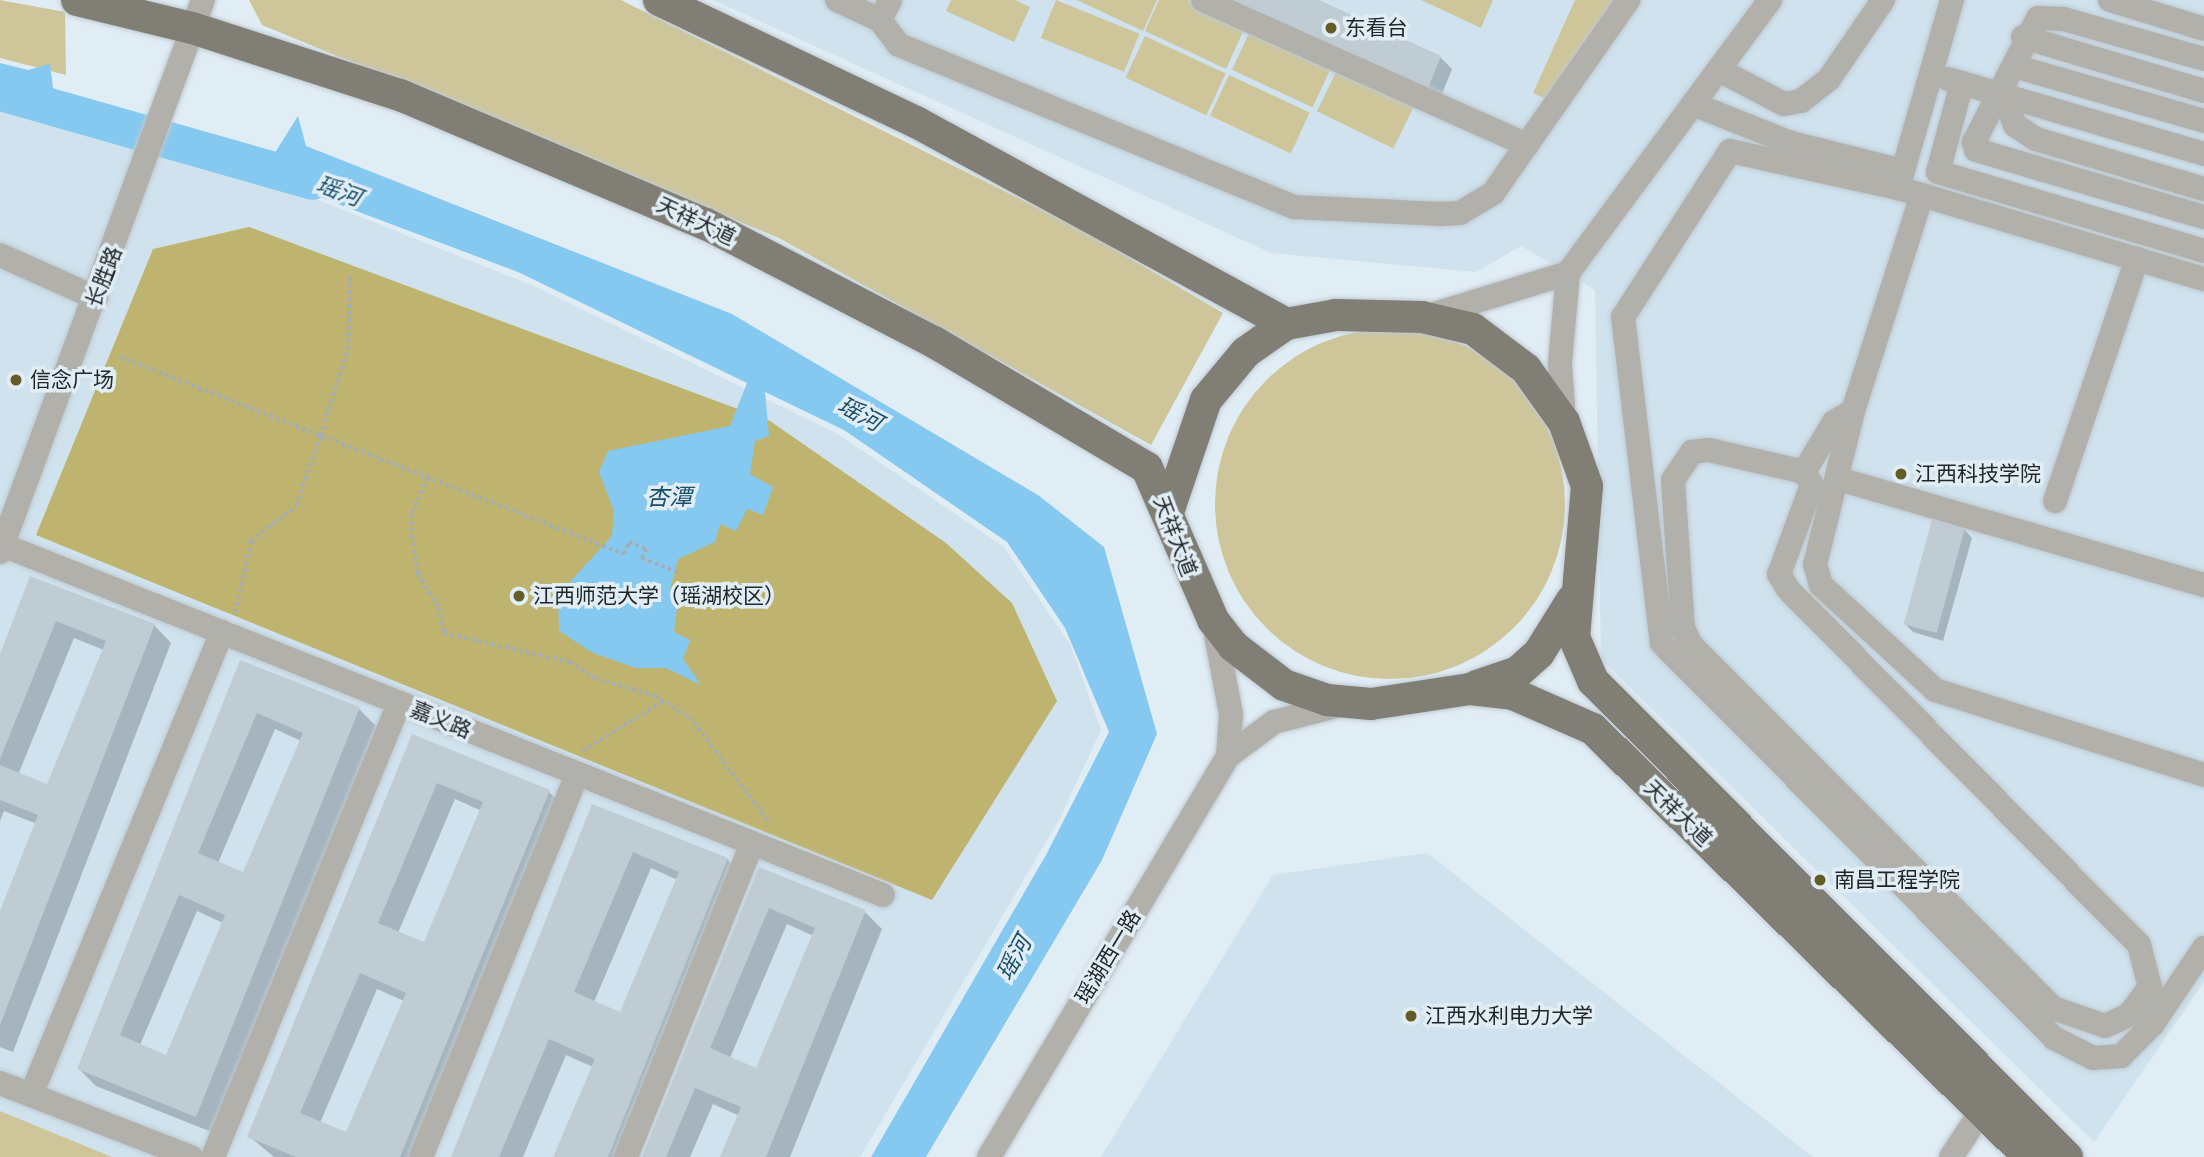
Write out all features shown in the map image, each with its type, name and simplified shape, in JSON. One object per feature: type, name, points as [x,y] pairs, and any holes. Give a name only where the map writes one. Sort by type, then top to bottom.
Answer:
[{"type":"main road","name":"天祥大道","points":[[77,0],[197,14],[400,95],[706,224],[934,342],[1147,468],[1169,509],[1190,578],[1213,620],[1233,646],[1284,685],[1351,702],[1470,689],[1513,694],[1592,729],[1989,1100],[2067,1157]]},
{"type":"main road","points":[[659,0],[916,122],[1286,324],[1246,352],[1206,400],[1169,509]]},
{"type":"main road","name":"天祥大道","points":[[1286,324],[1336,315],[1422,317],[1473,329],[1526,369],[1564,422],[1587,486],[1574,636],[1593,681],[1989,1100],[2029,1157]]},
{"type":"main road","points":[[1470,689],[1518,672],[1539,653],[1578,588]]},
{"type":"street","points":[[837,0],[885,10],[899,45],[1294,207],[1460,213],[1493,193],[1628,0]]},
{"type":"street","points":[[1203,0],[1527,145]]},
{"type":"street","points":[[1564,422],[1560,363],[1568,273],[1770,0]]},
{"type":"street","points":[[1718,70],[1784,104],[1801,101],[1829,79],[1883,0]]},
{"type":"street","points":[[1952,0],[1931,74],[1908,185],[1839,479],[1815,564],[1821,585],[1935,690],[2204,775]]},
{"type":"street","points":[[2110,0],[2204,29]]},
{"type":"street","name":"长胜路","points":[[1,547],[124,224],[197,14]]},
{"type":"street","points":[[2204,59],[2064,19],[2038,18],[2024,37],[2004,95],[1979,125],[1976,150],[2204,217]]},
{"type":"street","points":[[2024,37],[2204,91]]},
{"type":"street","points":[[2014,66],[2204,121]]},
{"type":"street","points":[[1931,74],[2204,153]]},
{"type":"street","points":[[1962,83],[1938,172],[2204,251]]},
{"type":"street","points":[[2004,95],[2015,125],[2036,139],[2204,189]]},
{"type":"street","points":[[1693,104],[1908,185],[2204,279]]},
{"type":"street","points":[[1908,185],[1730,151],[1623,317],[1662,643],[2054,1038],[2093,1058],[2121,1056],[2152,1026],[2204,948]]},
{"type":"street","points":[[0,255],[96,298]]},
{"type":"street","points":[[2055,501],[2137,259]]},
{"type":"street","points":[[1422,317],[1568,273]]},
{"type":"street","points":[[1804,472],[1834,422],[1853,411]]},
{"type":"street","points":[[1709,450],[1804,472],[1812,485],[1779,574],[1788,589],[2139,945],[2150,987],[2129,1015],[2105,1026],[2053,1008],[1691,645],[1683,628],[1673,480],[1692,452],[1709,450]]},
{"type":"street","points":[[1839,479],[2204,585]]},
{"type":"street","name":"嘉义路","points":[[1,547],[399,703],[579,762],[752,843],[883,895]]},
{"type":"street","points":[[1213,620],[1231,714],[1228,757]]},
{"type":"street","points":[[31,1095],[222,632]]},
{"type":"street","points":[[1228,757],[1274,722],[1351,702]]},
{"type":"street","points":[[213,1157],[399,703]]},
{"type":"street","name":"瑶湖西一路","points":[[989,1157],[1228,757]]},
{"type":"street","points":[[421,1157],[579,762]]},
{"type":"street","points":[[626,1157],[752,843]]},
{"type":"street","points":[[0,1083],[191,1157]]},
{"type":"street","points":[[1951,1157],[1989,1100]]},
{"type":"path","points":[[222,632],[234,625],[251,541],[296,506],[348,350],[350,275]]},
{"type":"path","points":[[120,357],[624,554],[629,542],[646,549],[642,558],[679,573]]},
{"type":"path","points":[[428,478],[412,514],[412,536],[418,574],[439,608],[444,633],[570,662],[592,677],[663,701],[690,717],[769,822]]},
{"type":"path","points":[[579,762],[663,701]]},
{"type":"shaded area","points":[[0,0],[65,12],[66,75],[0,58]]},
{"type":"shaded area","points":[[249,0],[621,0],[1082,230],[1223,313],[1151,445],[779,238],[262,25]]},
{"type":"shaded area","name":"江西科技学院","points":[[713,0],[2204,0],[2204,982],[2094,1142],[1601,659],[1595,290],[1521,246],[1476,272],[1271,253]]},
{"type":"shaded area","points":[[951,0],[1015,0],[1030,7],[1014,42],[946,11]]},
{"type":"shaded area","points":[[1056,0],[1139,34],[1124,72],[1041,38]]},
{"type":"shaded area","points":[[1077,0],[1157,0],[1143,31]]},
{"type":"shaded area","points":[[1159,0],[1187,0],[1245,27],[1226,69],[1145,31]]},
{"type":"shaded area","points":[[1421,0],[1493,0],[1481,28]]},
{"type":"shaded area","points":[[1575,0],[1625,0],[1553,102],[1533,93]]},
{"type":"shaded area","points":[[1251,29],[1332,67],[1313,107],[1232,70]]},
{"type":"shaded area","points":[[1145,36],[1226,74],[1206,115],[1126,78]]},
{"type":"shaded area","points":[[1338,68],[1414,105],[1393,148],[1317,111]]},
{"type":"shaded area","points":[[1229,75],[1310,113],[1291,153],[1210,116]]},
{"type":"shaded area","name":"江西师范大学（瑶湖校区）","points":[[0,109],[296,191],[534,286],[838,434],[1004,547],[1071,646],[1101,730],[1059,820],[860,1157],[0,1157]]},
{"type":"shaded area","points":[[249,227],[770,421],[946,543],[1012,603],[1057,701],[932,900],[36,535],[153,249]]},
{"type":"shaded area","points":[[1390,329],[1424,332],[1457,342],[1487,358],[1514,380],[1536,407],[1552,437],[1562,470],[1565,504],[1562,538],[1552,571],[1536,601],[1514,628],[1487,650],[1457,666],[1424,676],[1390,679],[1356,676],[1323,666],[1293,650],[1266,628],[1244,601],[1228,571],[1218,538],[1215,504],[1218,470],[1228,437],[1244,407],[1266,380],[1293,358],[1323,342],[1356,332]]},
{"type":"shaded area","name":"江西水利电力大学","points":[[1427,853],[1813,1157],[1101,1157],[1273,875]]},
{"type":"shaded area","points":[[0,1111],[112,1157],[0,1157]]},
{"type":"water","points":[[0,63],[28,70],[50,64],[57,118],[0,106]]},
{"type":"water","name":"杏潭","points":[[298,116],[306,146],[732,314],[1038,495],[1104,547],[1157,734],[1102,860],[926,1157],[871,1157],[1046,855],[1109,732],[1065,628],[1007,542],[844,430],[765,392],[769,436],[755,441],[750,474],[773,487],[763,515],[747,509],[736,531],[720,524],[715,542],[678,559],[670,589],[678,601],[674,632],[690,640],[683,659],[701,685],[666,668],[636,668],[593,653],[559,631],[558,595],[612,536],[614,511],[599,472],[608,451],[730,426],[747,383],[518,272],[261,175]]},
{"type":"building","name":"东看台","points":[[1221,0],[1319,0],[1441,56],[1426,93]]},
{"type":"building","points":[[1932,519],[1965,528],[1937,633],[1904,624]]},
{"type":"building","points":[[30,576],[155,624],[0,1025],[0,911],[38,815],[0,800],[0,765],[47,784],[106,641],[56,621],[0,759],[0,654]]},
{"type":"building","points":[[240,660],[360,707],[196,1117],[77,1069]],"holes":[[[257,713],[303,733],[243,872],[198,853]],[[179,895],[225,915],[166,1055],[120,1035]]]},
{"type":"building","points":[[412,734],[550,790],[400,1157],[296,1157],[247,1137]],"holes":[[[437,783],[483,802],[424,942],[378,923]],[[360,973],[406,993],[346,1132],[300,1113]]]},
{"type":"building","points":[[592,804],[728,858],[608,1157],[553,1157],[595,1059],[549,1039],[499,1157],[451,1157]],"holes":[[[633,852],[679,872],[620,1012],[574,992]]]},
{"type":"building","points":[[759,867],[866,910],[766,1157],[720,1157],[741,1107],[695,1088],[666,1157],[642,1157]],"holes":[[[769,908],[815,928],[756,1068],[710,1048]]]},
{"type":"waterway","name":"瑶河","points":[[0,92],[312,181]]},
{"type":"place","name":"东看台","points":[[1331,28]]},
{"type":"place","name":"信念广场","points":[[16,380]]},
{"type":"place","name":"江西科技学院","points":[[1901,474]]},
{"type":"place","name":"江西师范大学（瑶湖校区）","points":[[519,596]]},
{"type":"place","name":"南昌工程学院","points":[[1820,880]]},
{"type":"place","name":"江西水利电力大学","points":[[1411,1016]]}]
